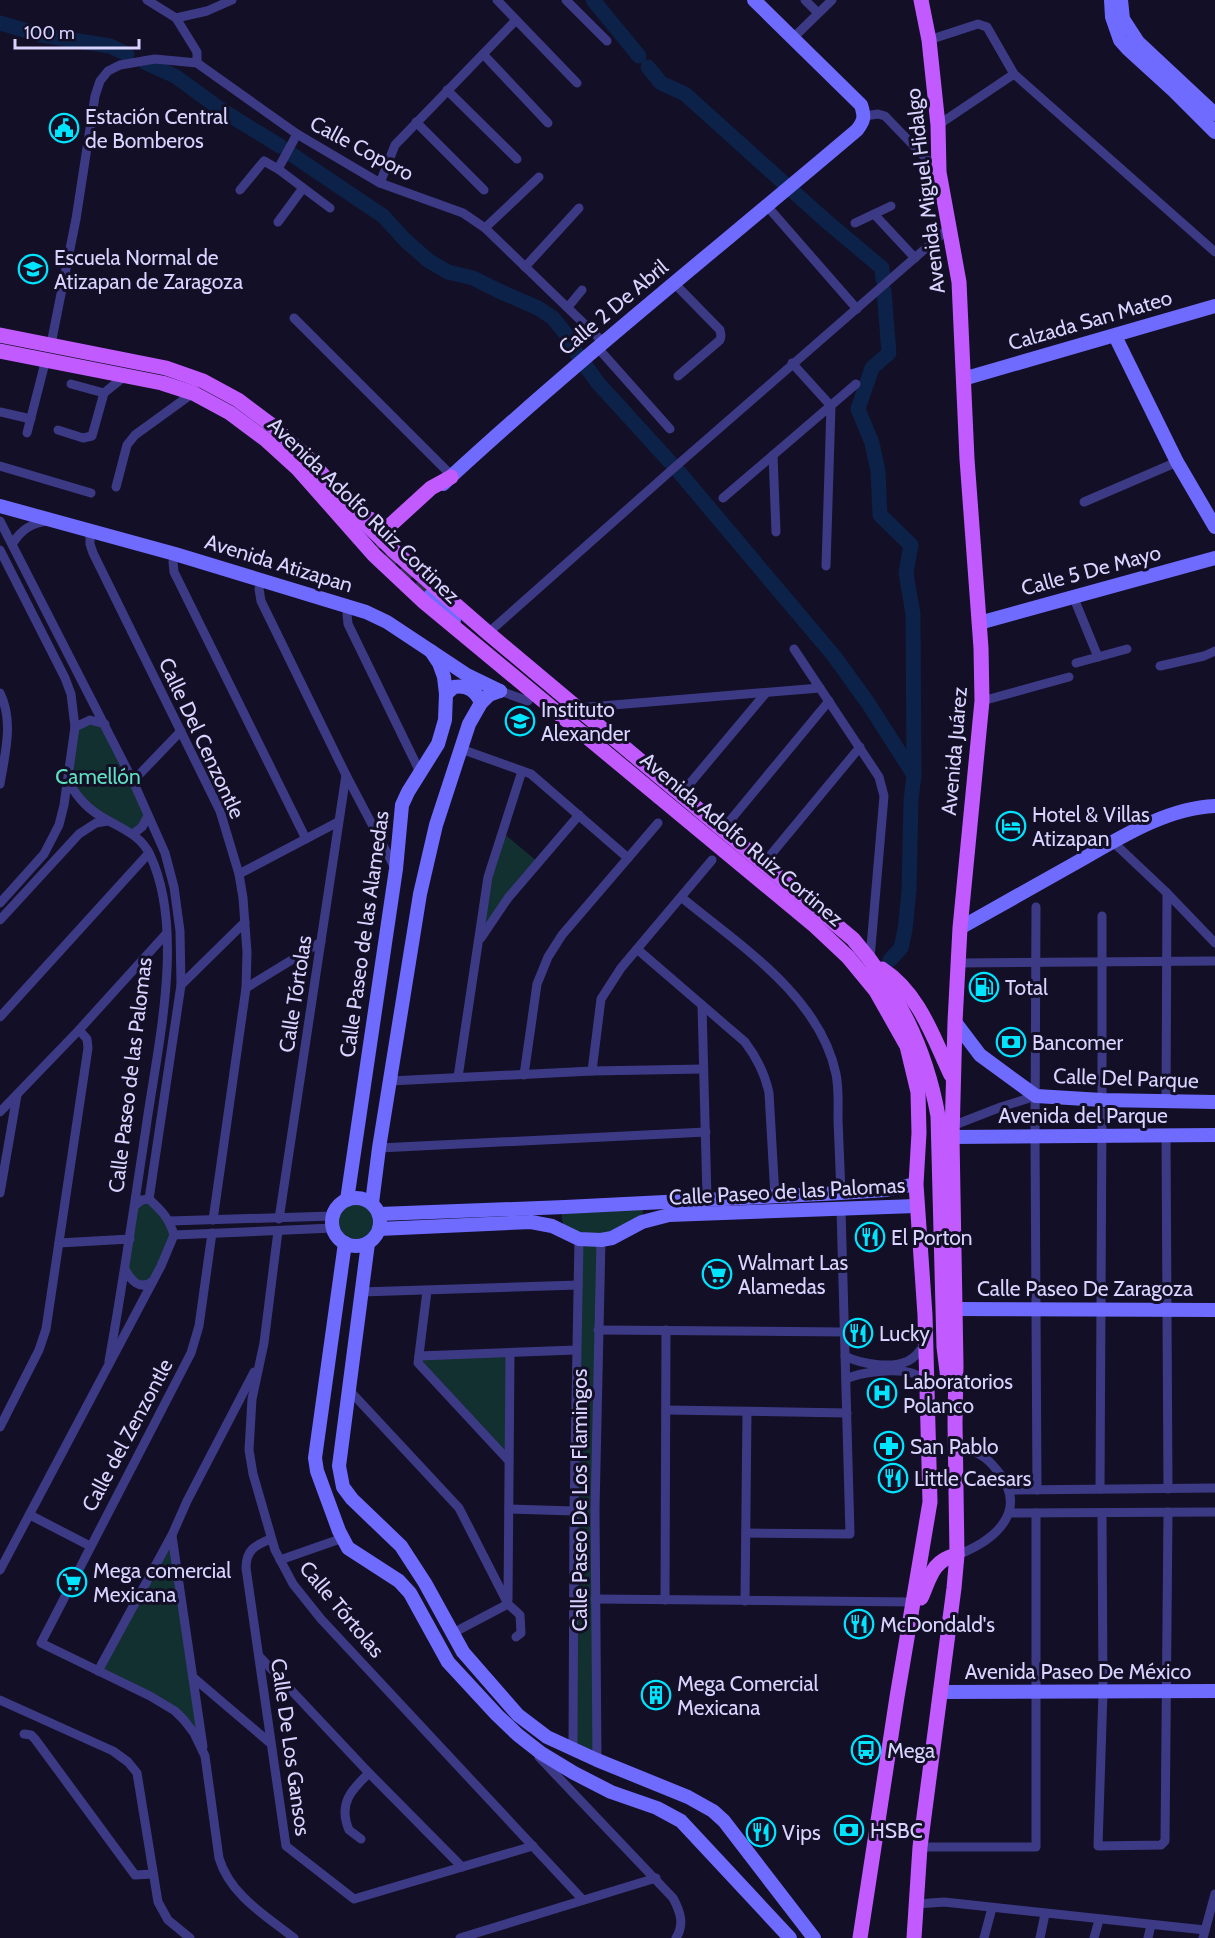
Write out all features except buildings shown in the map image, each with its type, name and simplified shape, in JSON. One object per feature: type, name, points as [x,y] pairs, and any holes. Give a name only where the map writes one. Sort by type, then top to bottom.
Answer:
[{"type":"main road","name":"Avenida Miguel Hidalgo","points":[[921,0],[929,39],[938,125],[939,172],[959,282],[967,372]]},
{"type":"main road","name":"Avenida Adolfo Ruiz Cortinez","points":[[0,335],[166,368],[203,381],[238,400],[274,427],[309,459],[361,519],[394,551],[577,708],[831,919],[872,962],[908,1020],[932,1083],[938,1116],[944,1347],[955,1423]]},
{"type":"main road","points":[[46,359],[51,344]]},
{"type":"main road","name":"Avenida Adolfo Ruiz Cortinez","points":[[0,351],[162,383],[193,393],[230,413],[265,439],[298,470],[374,555],[408,588],[815,926],[849,957],[876,991],[910,1054],[918,1092],[916,1206],[925,1315]]},
{"type":"main road","name":"Avenida Juárez","points":[[955,1423],[952,1132],[954,1022],[960,928],[982,701],[967,372]]},
{"type":"main road","points":[[309,459],[351,497],[381,530],[388,528],[431,488],[452,476]]},
{"type":"main road","points":[[872,962],[903,985],[915,1002],[954,1081]]},
{"type":"main road","points":[[910,1054],[914,1058],[924,1060],[933,1055],[937,1046]]},
{"type":"main road","points":[[863,1933],[897,1697],[930,1502],[925,1315],[930,1251],[931,1156],[940,1136],[952,1132]]},
{"type":"main road","points":[[913,1937],[920,1847],[957,1555],[955,1423]]},
{"type":"main road","points":[[912,1619],[933,1570],[946,1557],[957,1555]]},
{"type":"street","points":[[51,344],[76,219],[95,96],[100,81],[108,71],[138,60],[170,59],[196,63],[197,51],[176,18],[147,0]]},
{"type":"street","points":[[176,18],[207,11],[232,0]]},
{"type":"street","points":[[497,0],[577,83]]},
{"type":"street","points":[[566,0],[607,41]]},
{"type":"street","points":[[754,0],[855,98],[861,105],[865,116],[878,114],[885,116],[939,172]]},
{"type":"street","points":[[805,0],[818,13]]},
{"type":"street","points":[[793,38],[832,0]]},
{"type":"street","points":[[1111,0],[1112,17],[1120,40],[1215,132]]},
{"type":"street","points":[[1120,0],[1123,19],[1138,42],[1215,114]]},
{"type":"street","points":[[380,183],[392,149],[516,20]]},
{"type":"street","points":[[929,39],[978,24],[983,25],[1014,74],[1215,252]]},
{"type":"street","points":[[483,54],[548,123]]},
{"type":"street","name":"Calle Coporo","points":[[196,63],[297,134],[380,183],[463,213],[485,228],[568,307],[670,429]]},
{"type":"street","points":[[938,125],[1014,74]]},
{"type":"street","points":[[447,90],[517,159]]},
{"type":"street","name":"Calle 2 De Abril","points":[[389,535],[600,344],[856,130],[863,123],[865,116]]},
{"type":"street","points":[[416,122],[484,190]]},
{"type":"street","points":[[278,169],[297,134]]},
{"type":"street","points":[[240,190],[264,161],[330,208]]},
{"type":"street","points":[[485,228],[539,177]]},
{"type":"street","points":[[278,222],[303,188]]},
{"type":"street","points":[[767,206],[857,309]]},
{"type":"street","points":[[855,223],[891,206]]},
{"type":"street","points":[[525,267],[579,208]]},
{"type":"street","points":[[874,214],[915,258]]},
{"type":"street","points":[[488,633],[792,363],[949,228]]},
{"type":"street","points":[[674,283],[720,330],[722,336],[678,376]]},
{"type":"street","points":[[568,307],[582,290]]},
{"type":"street","name":"Calzada San Mateo","points":[[967,372],[1115,336],[1215,306]]},
{"type":"street","points":[[294,318],[452,476]]},
{"type":"street","points":[[1115,336],[1177,462],[1215,527]]},
{"type":"street","points":[[27,433],[46,359]]},
{"type":"street","points":[[792,363],[831,406],[826,566]]},
{"type":"street","points":[[58,430],[83,438],[92,436],[104,393],[127,375]]},
{"type":"street","points":[[71,384],[104,393]]},
{"type":"street","points":[[723,498],[856,384]]},
{"type":"street","points":[[116,487],[124,452],[135,435],[193,393]]},
{"type":"street","points":[[0,412],[31,419]]},
{"type":"street","points":[[773,455],[776,532]]},
{"type":"street","points":[[1084,502],[1177,462]]},
{"type":"street","points":[[0,466],[91,492]]},
{"type":"street","name":"Avenida Atizapan","points":[[0,506],[176,554],[350,607],[387,622],[467,675],[500,692],[528,701]]},
{"type":"street","name":"Calle Paseo de las Palomas","points":[[0,520],[133,781],[165,853],[174,887],[180,931],[181,985],[149,1199]]},
{"type":"street","points":[[13,543],[19,534],[31,525],[52,520]]},
{"type":"street","name":"Calle Del Cenzontle","points":[[90,531],[93,553],[220,811],[239,874],[247,952],[246,988],[213,1220]]},
{"type":"street","points":[[0,550],[65,678],[71,694],[75,727],[62,815],[52,841],[44,854],[0,903]]},
{"type":"street","points":[[176,554],[173,562],[174,572],[306,839]]},
{"type":"street","name":"Calle 5 De Mayo","points":[[979,623],[1215,558]]},
{"type":"street","points":[[262,579],[261,601],[346,775],[396,869]]},
{"type":"street","points":[[430,596],[488,656]]},
{"type":"street","points":[[1072,596],[1098,657]]},
{"type":"street","points":[[350,607],[347,614],[348,624],[420,771]]},
{"type":"street","points":[[794,649],[879,777],[884,796],[872,962]]},
{"type":"street","points":[[1076,663],[1127,649]]},
{"type":"street","name":"Calle Paseo de las Alamedas","points":[[347,1200],[396,869],[402,805],[438,744],[445,720],[446,694],[439,663],[431,651]]},
{"type":"street","points":[[1160,666],[1204,656],[1215,651]]},
{"type":"street","points":[[982,701],[1069,677]]},
{"type":"street","points":[[446,694],[454,687],[468,687],[478,696],[481,703]]},
{"type":"street","points":[[577,708],[820,688]]},
{"type":"street","points":[[500,692],[489,696],[481,703],[469,724],[436,825],[420,894],[379,1148],[375,1208],[379,1229],[368,1243],[339,1466],[341,1483],[352,1499],[401,1546],[425,1583],[452,1634],[477,1669],[518,1715],[547,1737],[688,1797],[713,1811],[724,1821],[814,1938]]},
{"type":"street","points":[[0,693],[5,703],[9,722],[0,784]]},
{"type":"street","points":[[681,794],[765,694]]},
{"type":"street","points":[[723,829],[829,701]]},
{"type":"street","points":[[75,727],[90,720],[105,724]]},
{"type":"street","points":[[133,781],[181,731]]},
{"type":"street","points":[[764,863],[860,747]]},
{"type":"street","points":[[461,749],[522,771],[539,781],[628,858]]},
{"type":"street","points":[[458,1077],[488,878],[522,771]]},
{"type":"street","name":"Calle Tórtolas","points":[[279,1219],[346,775]]},
{"type":"street","name":"Calle Paseo de las Palomas","points":[[68,780],[84,803],[108,821],[133,834],[149,853],[160,886],[166,934],[166,987],[135,1205]]},
{"type":"street","points":[[960,928],[1113,842],[1176,813],[1215,806]]},
{"type":"street","points":[[479,940],[514,891],[579,815]]},
{"type":"street","points":[[133,834],[142,827],[148,816]]},
{"type":"street","points":[[0,920],[80,834],[96,823],[108,821]]},
{"type":"street","points":[[239,874],[338,822]]},
{"type":"street","points":[[524,1075],[537,984],[548,957],[562,935],[658,823]]},
{"type":"street","points":[[1113,842],[1215,943]]},
{"type":"street","points":[[0,1017],[149,853]]},
{"type":"street","points":[[592,1071],[601,999],[611,982],[637,949],[712,860]]},
{"type":"street","points":[[1166,1101],[1167,893]]},
{"type":"street","points":[[681,897],[773,974],[798,999],[815,1023],[830,1053],[836,1075],[841,1193]]},
{"type":"street","points":[[1036,907],[1037,1490]]},
{"type":"street","points":[[1101,1490],[1102,916]]},
{"type":"street","points":[[181,985],[245,922]]},
{"type":"street","points":[[0,1112],[166,934]]},
{"type":"street","points":[[246,988],[321,942]]},
{"type":"street","points":[[637,949],[745,1042],[756,1057],[766,1077],[770,1101],[775,1197]]},
{"type":"street","points":[[958,963],[1215,961]]},
{"type":"street","points":[[702,1005],[708,1199]]},
{"type":"street","name":"Calle Del Parque","points":[[954,1022],[980,1054],[1035,1096]]},
{"type":"street","points":[[0,1426],[43,1340],[88,1048],[87,1039],[79,1029]]},
{"type":"street","points":[[390,1081],[703,1068]]},
{"type":"street","points":[[0,1193],[5,1135],[17,1095]]},
{"type":"street","name":"Calle Del Parque","points":[[952,1132],[1000,1107],[1035,1096],[1102,1106],[1166,1101],[1215,1102]]},
{"type":"street","points":[[379,1148],[706,1132]]},
{"type":"street","name":"Avenida del Parque","points":[[952,1132],[1035,1136],[1215,1135]]},
{"type":"street","points":[[1166,1135],[1168,1489]]},
{"type":"street","name":"Calle Paseo de las Palomas","points":[[375,1208],[565,1207],[841,1193],[886,1190],[916,1184]]},
{"type":"street","points":[[886,1190],[894,1197],[888,1207]]},
{"type":"street","points":[[368,1243],[352,1246],[345,1243],[338,1237],[332,1222],[340,1204],[347,1200],[362,1198],[375,1208]]},
{"type":"street","name":"Calle Paseo de las Palomas","points":[[135,1205],[141,1200],[149,1199]]},
{"type":"street","name":"Calle Paseo de las Palomas","points":[[149,1199],[170,1221],[174,1235]]},
{"type":"street","points":[[636,1203],[643,1208],[642,1222]]},
{"type":"street","points":[[109,1361],[135,1205]]},
{"type":"street","name":"Calle Paseo de las Palomas","points":[[379,1229],[531,1222],[542,1223],[575,1237],[602,1240],[612,1238],[642,1222],[669,1215],[916,1206]]},
{"type":"street","points":[[565,1207],[561,1220],[575,1237]]},
{"type":"street","points":[[746,1533],[850,1534],[841,1209]]},
{"type":"street","points":[[170,1221],[279,1219],[332,1222]]},
{"type":"street","points":[[0,1570],[153,1281],[174,1235],[278,1231],[332,1222]]},
{"type":"street","name":"Calle Tórtolas","points":[[278,1231],[264,1343],[252,1399],[249,1450],[253,1474],[271,1539],[280,1560],[297,1590],[315,1612],[583,1900]]},
{"type":"street","name":"Calle del Zenzontle","points":[[98,1671],[41,1643],[196,1339],[213,1233]]},
{"type":"street","name":"Calle Paseo De Los Flamingos","points":[[573,1749],[578,1285],[575,1237]]},
{"type":"street","points":[[59,1243],[130,1239]]},
{"type":"street","name":"Calle Paseo De Los Flamingos","points":[[597,1760],[598,1330],[602,1240]]},
{"type":"street","points":[[345,1243],[316,1442],[317,1471],[343,1538],[348,1548],[399,1581],[410,1593],[448,1662],[591,1809],[673,1898],[682,1920],[680,1933],[676,1938]]},
{"type":"street","points":[[125,1269],[131,1280],[142,1286],[153,1281]]},
{"type":"street","points":[[361,1292],[578,1285]]},
{"type":"street","points":[[427,1291],[418,1363],[509,1461]]},
{"type":"street","name":"Calle Paseo De Zaragoza","points":[[955,1309],[1215,1310]]},
{"type":"street","points":[[598,1330],[844,1332]]},
{"type":"street","points":[[665,1600],[666,1330]]},
{"type":"street","points":[[845,1356],[868,1364],[901,1363],[910,1360],[926,1343]]},
{"type":"street","points":[[419,1356],[576,1350]]},
{"type":"street","points":[[508,1604],[510,1354]]},
{"type":"street","points":[[910,1360],[911,1372]]},
{"type":"street","points":[[205,1756],[194,1733],[175,1711],[98,1671],[172,1535],[187,1501],[258,1364]]},
{"type":"street","points":[[846,1380],[867,1373],[911,1372],[928,1384]]},
{"type":"street","points":[[350,1391],[459,1508],[508,1604],[520,1615],[521,1633],[516,1638]]},
{"type":"street","points":[[666,1410],[847,1413]]},
{"type":"street","points":[[745,1601],[747,1412]]},
{"type":"street","points":[[956,1449],[968,1448],[980,1454],[998,1470],[1010,1490],[1011,1502],[1009,1513],[1000,1530],[973,1549],[957,1555]]},
{"type":"street","points":[[323,1490],[341,1483]]},
{"type":"street","points":[[1010,1490],[1215,1488]]},
{"type":"street","points":[[509,1509],[574,1511]]},
{"type":"street","points":[[1102,1513],[1103,1692],[1098,1846],[1164,1844],[1168,1512]]},
{"type":"street","points":[[1009,1513],[1215,1512]]},
{"type":"street","points":[[920,1847],[1036,1847],[1036,1513]]},
{"type":"street","points":[[30,1515],[90,1546]]},
{"type":"street","points":[[172,1535],[223,1872],[240,1895],[294,1938]]},
{"type":"street","points":[[280,1560],[343,1538]]},
{"type":"street","name":"Calle De Los Gansos","points":[[271,1539],[256,1544],[248,1552],[246,1560],[260,1656],[269,1742],[286,1846],[354,1899],[533,1846]]},
{"type":"street","points":[[410,1593],[425,1583]]},
{"type":"street","points":[[596,1599],[914,1602]]},
{"type":"street","points":[[452,1634],[508,1604]]},
{"type":"street","points":[[260,1656],[369,1773],[462,1867]]},
{"type":"street","points":[[195,1679],[269,1742]]},
{"type":"street","name":"Avenida Paseo De México","points":[[940,1692],[1215,1691]]},
{"type":"street","points":[[0,1699],[113,1751],[128,1762],[137,1773],[158,1902],[162,1912],[190,1938]]},
{"type":"street","points":[[24,1734],[31,1735],[35,1739],[135,1875],[153,1874]]},
{"type":"street","points":[[518,1735],[548,1757],[593,1783],[623,1797],[657,1808],[681,1821],[790,1938]]},
{"type":"street","points":[[361,1839],[349,1830],[345,1818],[345,1805],[350,1793],[369,1773]]},
{"type":"street","points":[[591,1809],[585,1796],[593,1783]]},
{"type":"street","points":[[749,1893],[748,1885],[752,1876],[757,1875],[769,1881]]},
{"type":"street","points":[[460,1938],[656,1878]]},
{"type":"street","points":[[917,1904],[944,1902],[1151,1925],[1204,1934],[1215,1894]]},
{"type":"street","points":[[984,1938],[992,1908]]},
{"type":"street","points":[[1040,1938],[1045,1914]]},
{"type":"street","points":[[1094,1938],[1099,1920]]},
{"type":"street","points":[[1148,1938],[1151,1925]]},
{"type":"street","points":[[854,1938],[863,1933]]},
{"type":"green space","name":"Camellón","points":[[98,720],[148,816],[133,834],[94,812],[68,780],[75,727]]},
{"type":"green space","points":[[502,832],[538,862],[479,940]]},
{"type":"green space","points":[[356,1198],[373,1205],[380,1222],[373,1239],[356,1246],[339,1239],[332,1222],[339,1205]]},
{"type":"green space","points":[[149,1199],[174,1235],[153,1281],[142,1286],[125,1269],[135,1205]]},
{"type":"green space","points":[[643,1208],[642,1222],[601,1240],[597,1760],[573,1749],[579,1240],[564,1225],[562,1214]]},
{"type":"green space","points":[[510,1354],[509,1461],[418,1363],[419,1356]]},
{"type":"green space","points":[[172,1535],[205,1756],[184,1720],[98,1671]]},
{"type":"waterway","points":[[593,0],[639,56]]},
{"type":"waterway","points":[[0,23],[41,35],[110,46],[127,54]]},
{"type":"waterway","points":[[146,63],[175,76],[223,111],[280,146]]},
{"type":"waterway","points":[[648,67],[661,83],[685,94],[882,268],[883,280]]},
{"type":"waterway","points":[[291,154],[383,216],[429,261],[448,272],[473,278],[538,308],[553,318],[579,357]]},
{"type":"waterway","points":[[884,291],[889,353],[872,368],[858,409],[872,443],[878,471],[880,515],[911,545],[906,573],[913,614],[914,775]]},
{"type":"waterway","points":[[585,365],[598,383],[670,462]]},
{"type":"waterway","points":[[679,472],[834,656],[868,703],[914,775],[905,930],[901,948],[890,960]]},
{"type":"tunnel","points":[[388,536],[383,543],[383,552],[430,596]]},
{"type":"place","name":"Estación Central de Bomberos","points":[[64,128]]},
{"type":"place","name":"Escuela Normal de Atizapan de Zaragoza","points":[[33,269]]},
{"type":"place","name":"Instituto Alexander","points":[[520,721]]},
{"type":"place","name":"Hotel & Villas Atizapan","points":[[1011,826]]},
{"type":"place","name":"Total","points":[[984,987]]},
{"type":"place","name":"Bancomer","points":[[1011,1042]]},
{"type":"place","name":"El Porton","points":[[870,1237]]},
{"type":"place","name":"Walmart Las Alamedas","points":[[717,1274]]},
{"type":"place","name":"Lucky","points":[[858,1333]]},
{"type":"place","name":"Laboratorios Polanco","points":[[882,1393]]},
{"type":"place","name":"San Pablo","points":[[889,1446]]},
{"type":"place","name":"Little Caesars","points":[[893,1478]]},
{"type":"place","name":"Mega comercial Mexicana","points":[[72,1582]]},
{"type":"place","name":"McDondald's","points":[[859,1624]]},
{"type":"place","name":"Mega Comercial Mexicana","points":[[656,1695]]},
{"type":"place","name":"Mega","points":[[866,1750]]},
{"type":"place","name":"HSBC","points":[[849,1830]]},
{"type":"place","name":"Vips","points":[[761,1832]]}]
